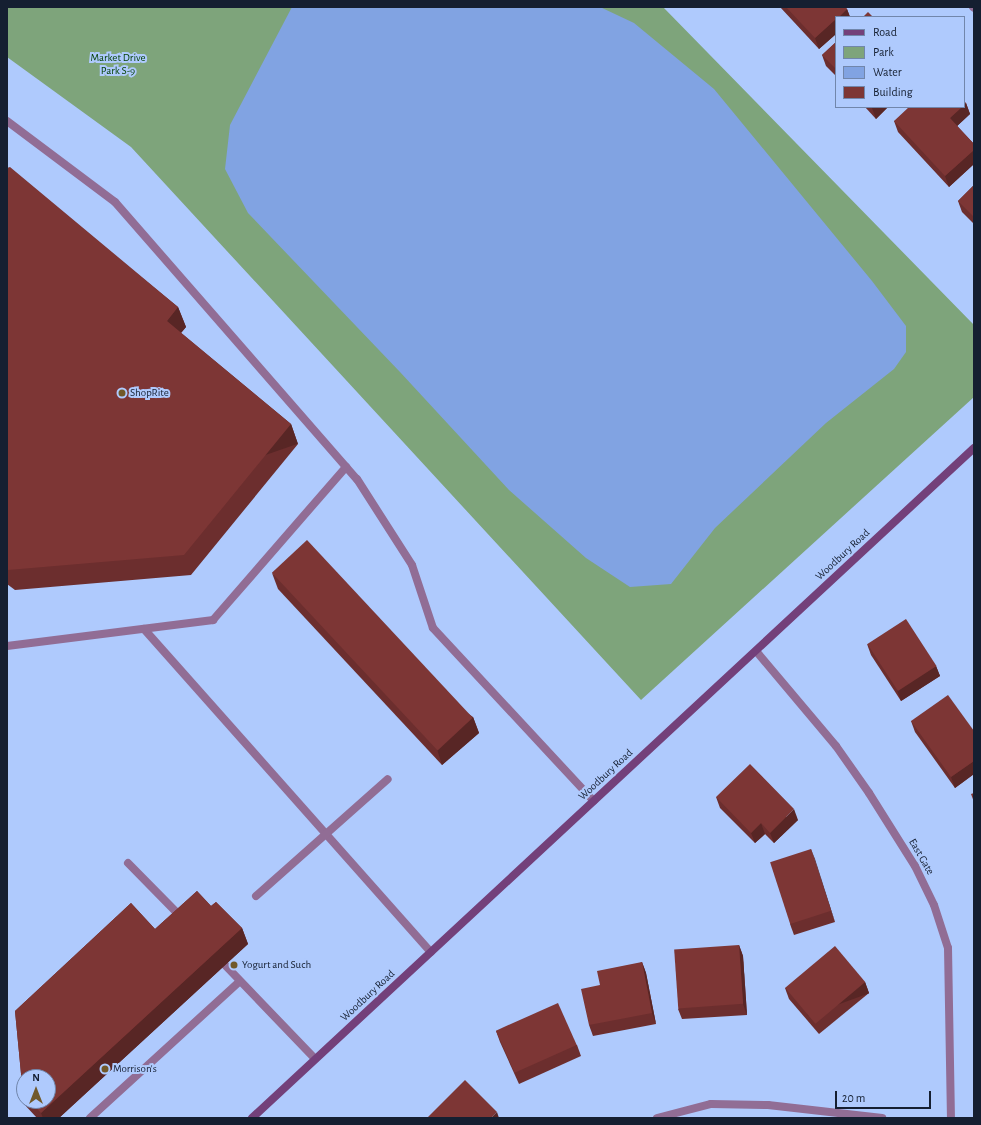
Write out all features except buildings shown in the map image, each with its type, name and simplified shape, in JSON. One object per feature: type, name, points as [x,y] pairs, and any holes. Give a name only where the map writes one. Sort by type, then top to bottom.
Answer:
[{"type":"main road","name":"Woodbury Road","points":[[252,1118],[756,652],[974,448]]},
{"type":"street","points":[[7,121],[115,202],[357,479],[412,565],[434,628],[594,801]]},
{"type":"street","points":[[7,646],[213,620],[346,467]]},
{"type":"street","points":[[144,629],[431,952]]},
{"type":"street","name":"East Gate","points":[[756,652],[836,746],[915,866],[934,905],[948,948],[951,1118]]},
{"type":"street","points":[[256,896],[388,779]]},
{"type":"street","points":[[128,863],[185,922]]},
{"type":"street","points":[[225,965],[316,1059]]},
{"type":"street","points":[[90,1118],[240,981]]},
{"type":"street","points":[[657,1118],[711,1104],[768,1105],[882,1118]]},
{"type":"green space","name":"Market Drive Park S-9","points":[[7,7],[663,7],[974,325],[974,397],[641,700],[131,147],[7,57]]},
{"type":"water","points":[[292,7],[600,7],[634,23],[714,89],[872,281],[906,326],[906,352],[894,369],[826,423],[715,528],[671,584],[630,587],[586,558],[509,490],[400,372],[248,213],[225,169],[230,125]]},
{"type":"place","name":"ShopRite","points":[[122,393]]},
{"type":"place","name":"Yogurt and Such","points":[[234,965]]},
{"type":"place","name":"Morrison's","points":[[105,1069]]}]
